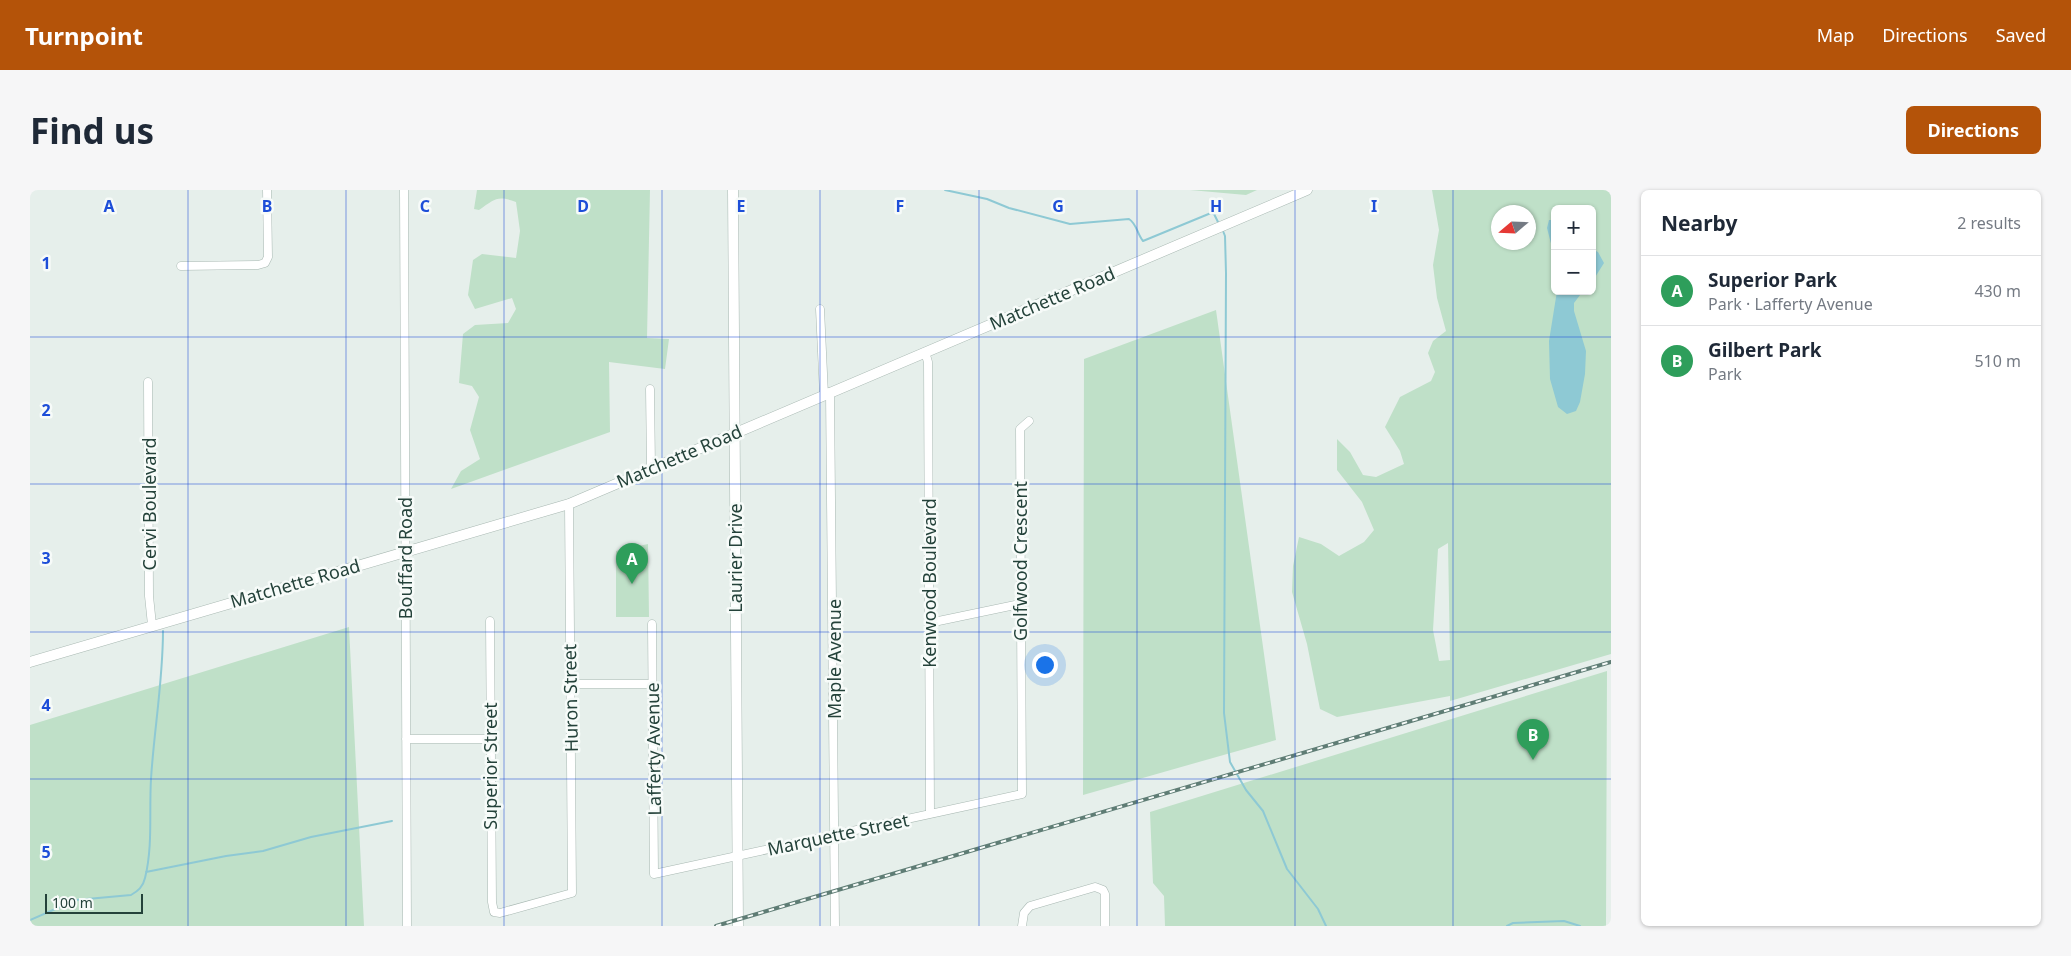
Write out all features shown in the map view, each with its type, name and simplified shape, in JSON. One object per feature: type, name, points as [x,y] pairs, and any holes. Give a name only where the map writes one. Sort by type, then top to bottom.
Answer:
[{"type":"street","points":[[181,266],[258,265],[265,263],[268,257],[267,190]]},
{"type":"street","name":"Bouffard Road","points":[[404,190],[407,926]]},
{"type":"street","name":"Laurier Drive","points":[[733,190],[738,926]]},
{"type":"street","name":"Matchette Road","points":[[30,662],[569,504],[734,432],[1307,190]]},
{"type":"street","name":"Maple Avenue","points":[[820,309],[827,394],[835,926]]},
{"type":"street","name":"Kenwood Boulevard","points":[[926,352],[928,357],[930,814]]},
{"type":"street","name":"Cervi Boulevard","points":[[148,382],[149,596],[152,626]]},
{"type":"street","points":[[650,389],[652,468]]},
{"type":"street","name":"Golfwood Crescent","points":[[1022,794],[1020,429],[1029,421]]},
{"type":"street","name":"Huron Street","points":[[494,912],[500,913],[572,892],[569,504]]},
{"type":"street","points":[[930,623],[1020,604]]},
{"type":"street","name":"Superior Street","points":[[490,620],[489,739],[492,902],[494,912]]},
{"type":"street","name":"Lafferty Avenue","points":[[652,624],[654,874]]},
{"type":"street","points":[[569,684],[652,684]]},
{"type":"street","points":[[406,739],[489,739]]},
{"type":"street","name":"Marquette Street","points":[[654,874],[1022,794]]},
{"type":"street","points":[[1022,926],[1022,916],[1030,906],[1095,887],[1103,890],[1105,894],[1106,926]]},
{"type":"green space","points":[[477,190],[650,190],[647,338],[669,339],[665,369],[609,362],[610,432],[451,489],[461,471],[480,459],[470,430],[479,397],[472,386],[459,383],[463,334],[475,325],[508,323],[516,309],[512,298],[475,309],[468,295],[473,260],[482,254],[516,258],[520,231],[516,202],[496,199],[479,210],[474,209]]},
{"type":"green space","points":[[1190,190],[1257,190],[1246,195]]},
{"type":"green space","points":[[1432,190],[1611,190],[1611,654],[1450,701],[1450,696],[1337,717],[1320,709],[1307,644],[1292,592],[1293,566],[1299,537],[1321,544],[1339,556],[1364,542],[1374,530],[1362,502],[1337,470],[1337,439],[1350,452],[1363,475],[1376,477],[1404,464],[1400,451],[1385,427],[1400,397],[1431,381],[1435,372],[1428,353],[1433,341],[1446,331],[1437,298],[1433,265],[1439,230]],"holes":[[[1448,543],[1450,660],[1439,661],[1433,630],[1438,549]]]},
{"type":"green space","points":[[1216,310],[1276,740],[1083,795],[1084,359]]},
{"type":"green space","points":[[648,544],[649,617],[616,617],[616,551]]},
{"type":"green space","points":[[349,627],[364,926],[30,926],[30,725]]},
{"type":"green space","points":[[1607,671],[1606,926],[1165,926],[1164,896],[1153,883],[1150,812]]},
{"type":"water","points":[[1549,220],[1551,220],[1551,244],[1547,228]]},
{"type":"water","points":[[1596,251],[1604,263],[1596,276]]},
{"type":"water","points":[[1556,295],[1580,295],[1574,303],[1574,311],[1586,351],[1585,374],[1580,402],[1576,411],[1567,414],[1558,407],[1550,379],[1549,341]]},
{"type":"waterway","points":[[945,190],[987,199],[1009,208],[1070,224],[1129,219],[1134,224],[1143,241],[1211,213],[1214,214],[1219,224]]},
{"type":"waterway","points":[[1223,231],[1225,236],[1226,273],[1224,713],[1230,762],[1246,790],[1263,811],[1287,869],[1318,909],[1326,926]]},
{"type":"waterway","points":[[30,920],[76,900],[131,895],[143,884],[149,854],[151,779],[162,668],[163,631]]},
{"type":"waterway","points":[[146,872],[226,856],[263,851],[311,837],[392,821]]},
{"type":"waterway","points":[[1507,926],[1513,923],[1564,921],[1580,926]]},
{"type":"railway","points":[[716,926],[1611,662]]},
{"type":"place","name":"Superior Park","points":[[632,584]]},
{"type":"place","name":"Gilbert Park","points":[[1533,760]]}]
